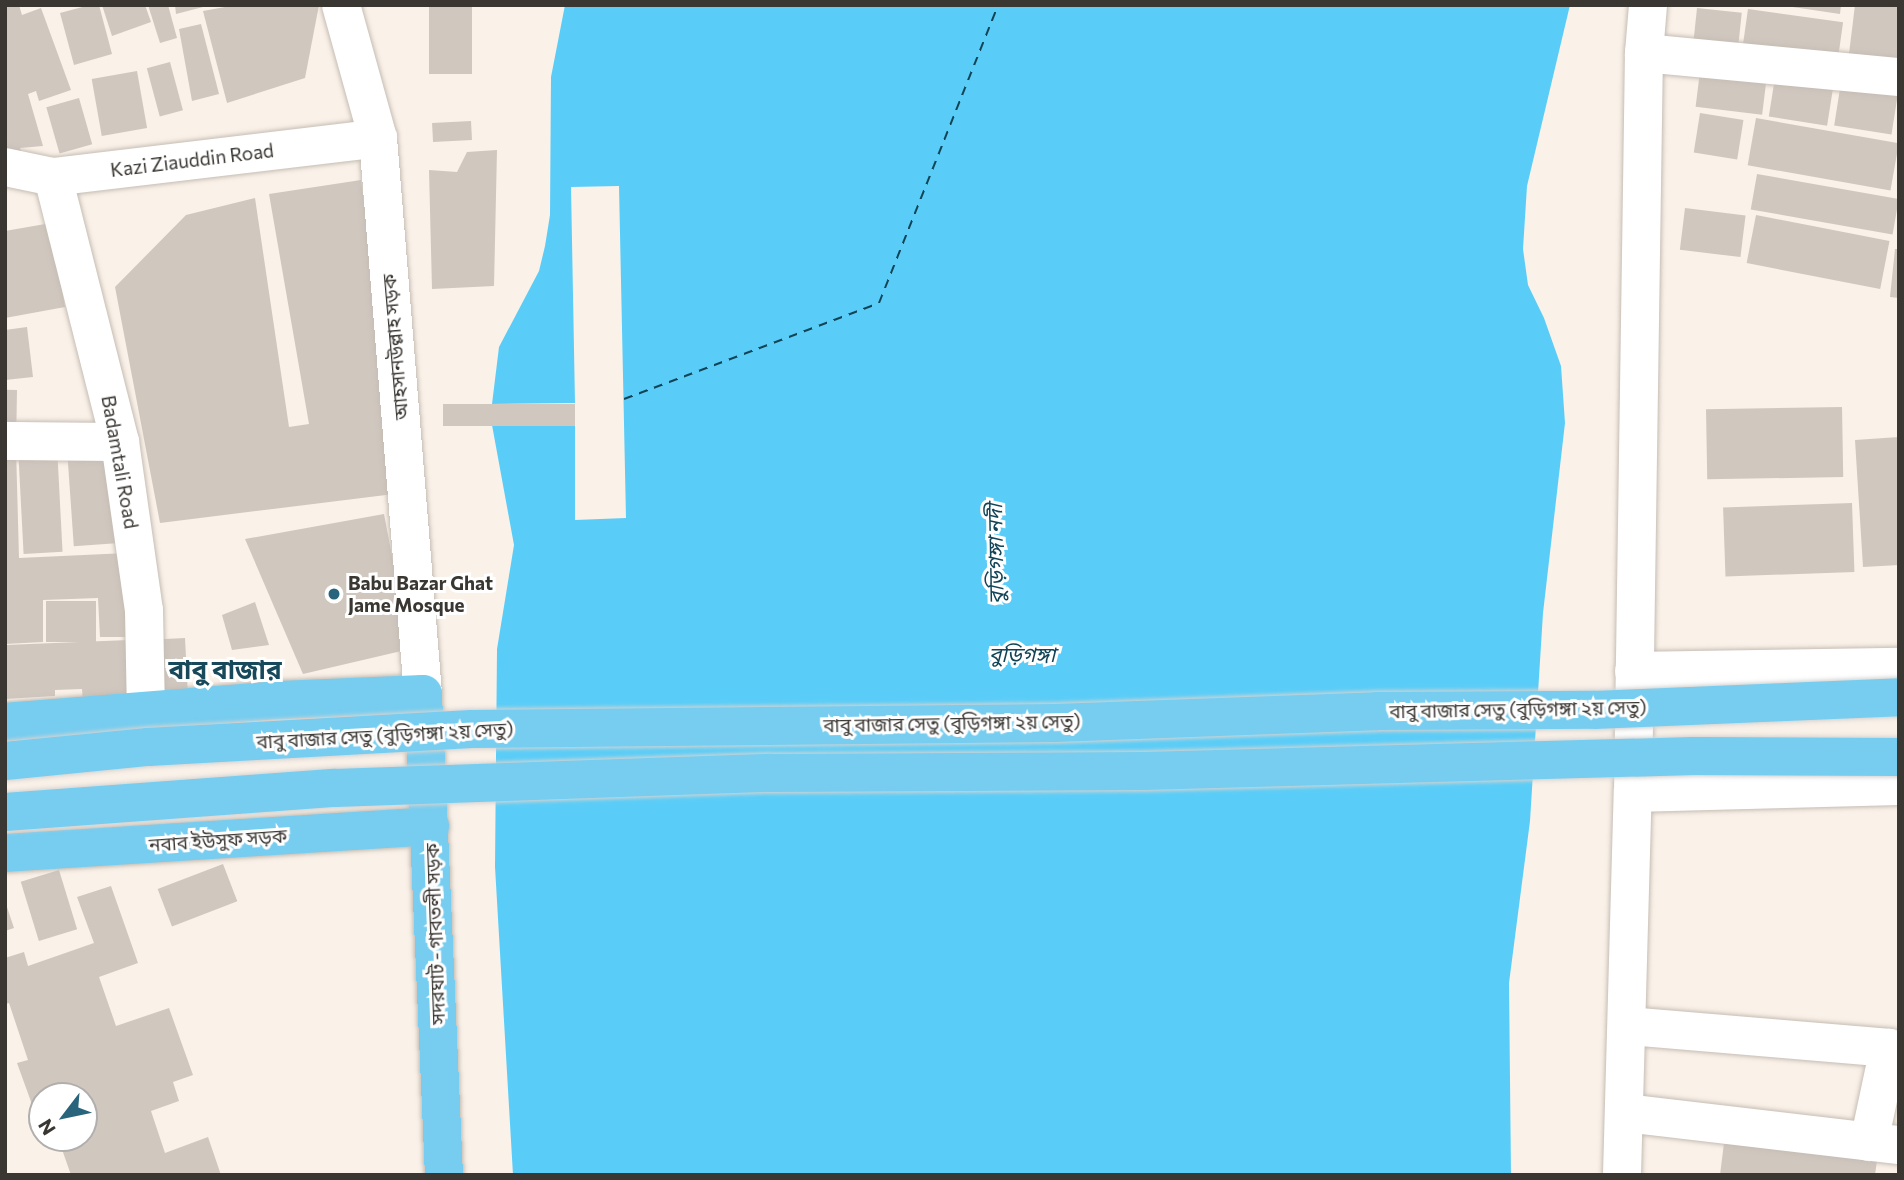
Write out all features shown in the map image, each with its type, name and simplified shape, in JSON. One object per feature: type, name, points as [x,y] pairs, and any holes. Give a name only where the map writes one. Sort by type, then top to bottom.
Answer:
[{"type":"highway","points":[[5,722],[281,700],[423,694]]},
{"type":"highway","name":"সদরঘাট - গাবতলী সড়ক","points":[[423,694],[444,1175]]},
{"type":"highway","name":"বাবু বাজার সেতু (বুড়িগঙ্গা ২য় সেতু)","points":[[5,761],[148,747],[471,729],[1055,723],[1377,711],[1595,710],[1899,697]]},
{"type":"highway","points":[[5,812],[335,788],[757,774],[1144,771],[1694,756],[1899,757]]},
{"type":"highway","name":"নবাব ইউসুফ সড়ক","points":[[5,853],[430,827]]},
{"type":"street","name":"আহসানউল্লাহ সড়ক","points":[[341,5],[378,138],[423,694]]},
{"type":"street","points":[[1622,1175],[1626,1113],[1633,793],[1644,53],[1648,5]]},
{"type":"street","points":[[1644,53],[1899,77]]},
{"type":"street","name":"Kazi Ziauddin Road","points":[[5,167],[52,177],[378,138]]},
{"type":"street","name":"Badamtali Road","points":[[52,177],[120,442],[144,610],[146,711]]},
{"type":"street","points":[[5,441],[120,442]]},
{"type":"street","points":[[1634,671],[1899,667]]},
{"type":"street","points":[[1633,793],[1899,786]]},
{"type":"street","points":[[1626,1113],[1884,1143],[1889,1048],[1628,1026]]},
{"type":"water","name":"বুড়িগঙ্গা","points":[[565,5],[1570,5],[1527,186],[1523,249],[1528,285],[1544,318],[1561,366],[1565,423],[1543,613],[1530,821],[1509,983],[1511,1175],[513,1175],[495,867],[497,649],[514,545],[492,425],[492,404],[499,347],[539,271],[545,246],[550,215],[551,77]]},
{"type":"pier","points":[[619,186],[626,518],[575,520],[575,425],[488,425],[489,404],[575,403],[571,187]]},
{"type":"building","points":[[5,5],[19,5],[22,15],[41,8],[71,90],[39,101],[36,91],[28,94],[43,146],[20,148],[28,168],[5,165]]},
{"type":"building","points":[[99,5],[112,54],[74,65],[60,13]]},
{"type":"building","points":[[102,5],[145,5],[151,22],[112,36]]},
{"type":"building","points":[[148,5],[168,5],[177,38],[160,43]]},
{"type":"building","points":[[175,5],[207,5],[207,6],[176,14]]},
{"type":"building","points":[[236,5],[319,5],[305,78],[227,103],[203,11]]},
{"type":"building","points":[[429,5],[472,5],[472,74],[429,74]]},
{"type":"building","points":[[1779,5],[1841,5],[1840,14]]},
{"type":"building","points":[[1855,5],[1899,5],[1899,68],[1848,62]]},
{"type":"building","points":[[1697,8],[1742,13],[1738,49],[1693,44]]},
{"type":"building","points":[[1748,9],[1843,22],[1837,65],[1742,52]]},
{"type":"building","points":[[201,24],[219,94],[192,101],[179,29]]},
{"type":"building","points":[[170,62],[183,110],[160,117],[147,68]]},
{"type":"building","points":[[1701,63],[1768,71],[1762,115],[1696,107]]},
{"type":"building","points":[[137,71],[147,128],[102,136],[92,79]]},
{"type":"building","points":[[1776,71],[1834,80],[1827,126],[1769,116]]},
{"type":"building","points":[[1842,76],[1899,85],[1891,134],[1834,125]]},
{"type":"building","points":[[79,98],[92,144],[60,154],[46,107]]},
{"type":"building","points":[[1700,113],[1743,120],[1737,159],[1694,153]]},
{"type":"building","points":[[1756,118],[1899,143],[1890,190],[1748,165]]},
{"type":"building","points":[[471,121],[472,140],[433,142],[432,123]]},
{"type":"building","points":[[497,150],[494,286],[432,289],[429,170],[457,172],[467,152]]},
{"type":"building","points":[[1757,174],[1899,199],[1893,234],[1751,209]]},
{"type":"building","points":[[361,180],[402,493],[160,523],[115,287],[186,215],[255,198],[289,427],[309,424],[269,194]]},
{"type":"building","points":[[1685,208],[1746,215],[1740,257],[1680,250]]},
{"type":"building","points":[[1756,215],[1890,241],[1880,289],[1747,263]]},
{"type":"building","points":[[51,223],[65,307],[5,318],[5,231]]},
{"type":"building","points":[[1895,249],[1899,249],[1899,298],[1890,297]]},
{"type":"building","points":[[27,327],[33,377],[5,380],[5,330]]},
{"type":"building","points":[[5,390],[17,390],[16,436],[5,436]]},
{"type":"building","points":[[443,404],[575,404],[575,426],[443,426]]},
{"type":"building","points":[[1842,407],[1843,477],[1707,479],[1706,409]]},
{"type":"building","points":[[1899,437],[1899,565],[1863,567],[1855,440]]},
{"type":"building","points":[[57,446],[63,552],[24,554],[18,448]]},
{"type":"building","points":[[116,447],[123,543],[74,546],[67,450]]},
{"type":"building","points":[[5,448],[16,448],[19,558],[127,553],[131,637],[100,637],[98,598],[43,600],[43,642],[5,644]]},
{"type":"building","points":[[1852,503],[1854,572],[1725,576],[1723,508]]},
{"type":"building","name":"Babu Bazar Ghat Jame Mosque","points":[[384,514],[410,649],[303,674],[245,539]]},
{"type":"building","points":[[46,601],[96,601],[96,642],[46,642]]},
{"type":"building","points":[[255,602],[269,645],[232,650],[222,615]]},
{"type":"building","points":[[185,638],[188,698],[163,699],[160,639]]},
{"type":"building","points":[[129,640],[132,693],[115,694],[115,700],[83,702],[82,689],[55,690],[55,696],[5,699],[5,645]]},
{"type":"building","points":[[223,864],[237,901],[172,926],[158,889]]},
{"type":"building","points":[[59,870],[77,929],[39,941],[21,882]]},
{"type":"building","points":[[111,886],[138,963],[99,977],[116,1026],[169,1008],[193,1075],[173,1082],[179,1101],[151,1111],[165,1153],[208,1137],[221,1175],[71,1175],[63,1152],[98,1152],[98,1082],[28,1082],[28,1093],[17,1063],[28,1060],[9,1003],[5,1004],[5,958],[24,952],[28,966],[94,943],[77,897]]},
{"type":"building","points":[[5,901],[14,928],[5,931]]},
{"type":"building","points":[[1724,1143],[1878,1153],[1875,1175],[1720,1175]]},
{"type":"ferry route","points":[[624,399],[879,303],[998,5]]},
{"type":"place","name":"Babu Bazar Ghat Jame Mosque","points":[[334,594]]},
{"type":"district","name":"বাবু বাজার","points":[[225,669]]},
{"type":"water label","name":"বুড়িগঙ্গা নদী","points":[[995,554]]}]
